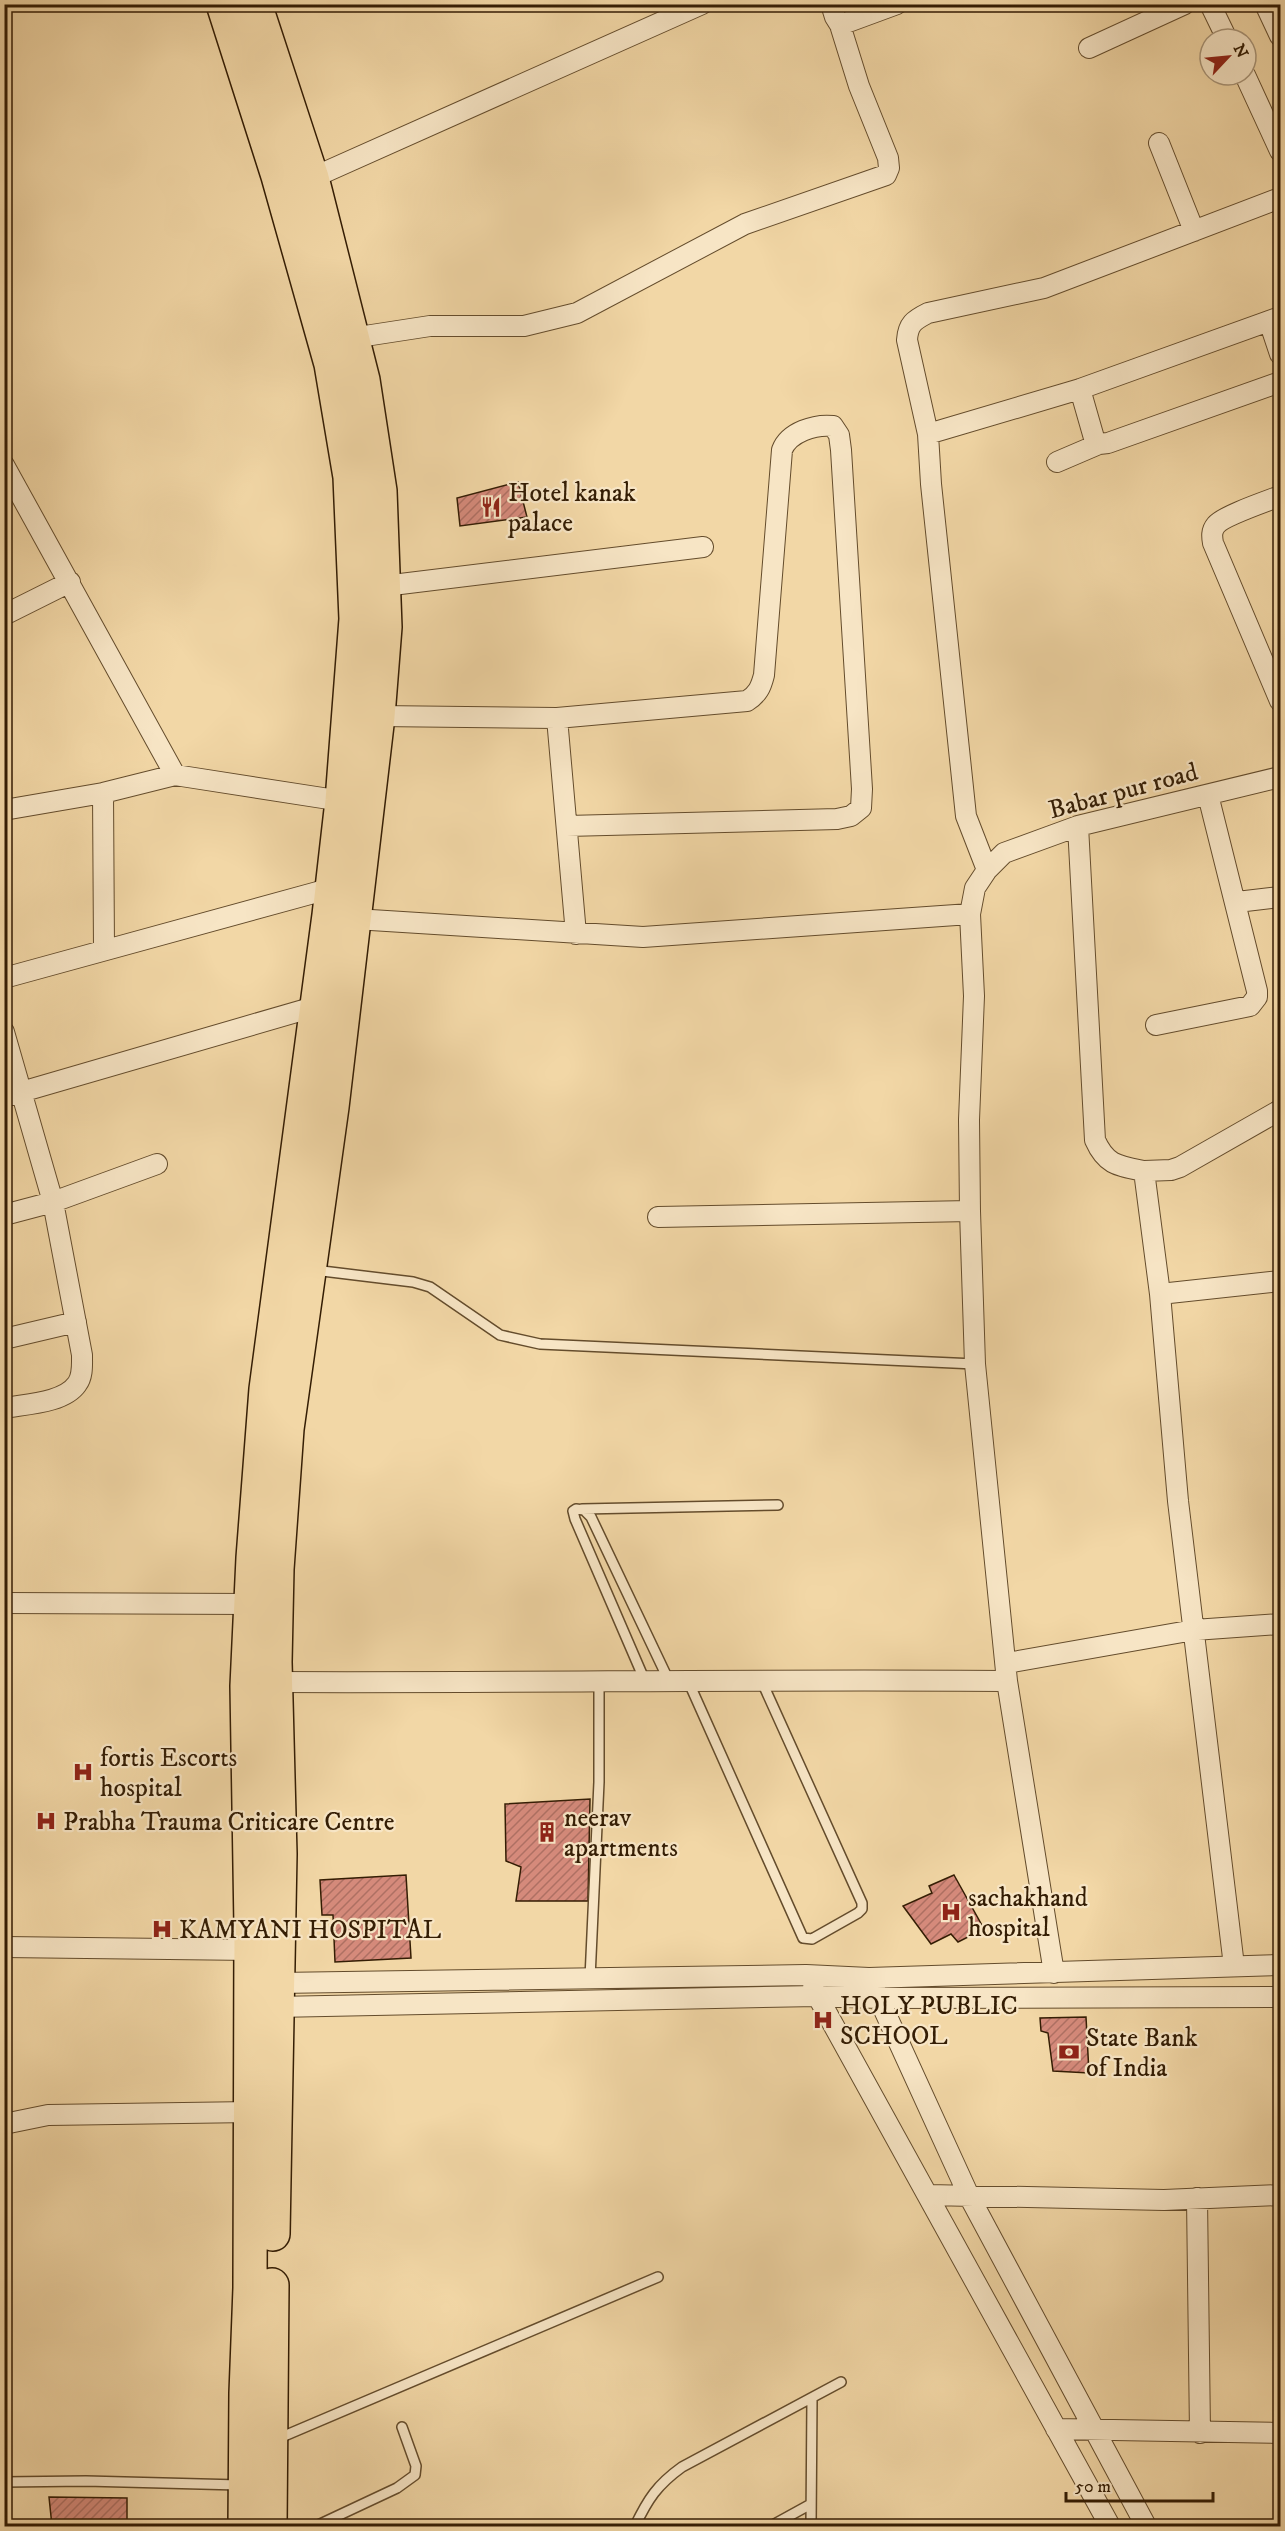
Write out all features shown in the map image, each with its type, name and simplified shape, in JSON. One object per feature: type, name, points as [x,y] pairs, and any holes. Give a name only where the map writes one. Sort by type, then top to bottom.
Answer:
[{"type":"highway","points":[[223,4],[278,176],[331,364],[350,477],[356,620],[342,801],[332,888],[266,1389],[250,1604],[247,1686],[251,2112],[245,2526]]},
{"type":"highway","points":[[255,4],[312,178],[363,380],[380,491],[385,627],[378,716],[332,1107],[287,1429],[277,1569],[276,1682],[280,1854],[270,2526]]},
{"type":"street","points":[[312,178],[702,4]]},
{"type":"street","points":[[352,338],[430,326],[524,326],[577,313],[745,224],[886,175],[889,168],[888,158],[859,86],[831,4]]},
{"type":"street","points":[[840,25],[897,4]]},
{"type":"street","points":[[1089,48],[1185,4]]},
{"type":"street","points":[[1210,4],[1221,27]]},
{"type":"street","points":[[1265,4],[1281,36]]},
{"type":"street","points":[[1251,87],[1281,151]]},
{"type":"street","points":[[1159,143],[1194,231]]},
{"type":"street","points":[[1054,1973],[1007,1672],[975,1364],[970,1211],[969,1120],[974,996],[970,914],[975,888],[987,870],[966,816],[932,496],[928,434],[907,340],[908,328],[914,321],[928,313],[1044,288],[1281,198]]},
{"type":"street","points":[[928,434],[1080,389],[1275,319],[1281,354]]},
{"type":"street","points":[[1057,462],[1099,444],[1108,443],[1281,382]]},
{"type":"street","points":[[1080,389],[1094,438],[1099,444]]},
{"type":"street","points":[[378,716],[557,718],[747,700],[756,696],[764,675],[782,450],[785,442],[792,436],[821,425],[833,426],[839,435],[841,450],[862,789],[861,808],[851,816],[837,819],[567,826]]},
{"type":"street","points":[[4,465],[175,775]]},
{"type":"street","points":[[1281,496],[1216,524],[1212,533],[1213,543],[1281,701]]},
{"type":"street","points":[[384,586],[703,548]]},
{"type":"street","points":[[4,615],[70,582]]},
{"type":"street","points":[[557,718],[576,934]]},
{"type":"street","points":[[4,810],[103,793],[175,775],[342,801]]},
{"type":"street","name":"Babar pur road","points":[[987,870],[1004,853],[1078,826],[1281,777]]},
{"type":"street","points":[[103,793],[104,950]]},
{"type":"street","points":[[1156,1024],[1250,1006],[1254,1002],[1257,991],[1237,902],[1208,795]]},
{"type":"street","points":[[1078,826],[1095,1140],[1101,1152],[1109,1161],[1120,1167],[1144,1171],[1171,1170],[1281,1110]]},
{"type":"street","points":[[4,978],[332,888]]},
{"type":"street","points":[[1237,902],[1281,897]]},
{"type":"street","points":[[354,919],[643,937],[970,914]]},
{"type":"street","points":[[14,1094],[316,1006]]},
{"type":"street","points":[[4,1032],[14,1094],[53,1202],[82,1355],[82,1372],[77,1384],[64,1395],[4,1408]]},
{"type":"street","points":[[4,1215],[53,1202],[157,1164]]},
{"type":"street","points":[[1144,1171],[1160,1294],[1178,1501],[1234,1966]]},
{"type":"street","points":[[658,1217],[970,1211]]},
{"type":"street","points":[[1160,1294],[1281,1281]]},
{"type":"street","points":[[4,1339],[76,1322]]},
{"type":"street","points":[[4,1603],[250,1604]]},
{"type":"street","points":[[276,1682],[679,1683],[1007,1672],[1194,1630],[1281,1624]]},
{"type":"street","points":[[4,1947],[251,1950]]},
{"type":"street","points":[[277,1995],[590,1978],[806,1975],[869,1978],[1281,1965]]},
{"type":"street","points":[[806,1975],[1110,2526]]},
{"type":"street","points":[[869,1978],[969,2196],[1146,2526]]},
{"type":"street","points":[[277,1995],[878,1998],[1281,1997]]},
{"type":"street","points":[[4,2124],[48,2115],[251,2112]]},
{"type":"street","points":[[929,2195],[1197,2198],[1281,2195]]},
{"type":"street","points":[[1197,2198],[1200,2433]]},
{"type":"street","points":[[1056,2429],[1281,2433]]},
{"type":"lane","points":[[308,1270],[413,1282],[430,1287],[500,1335],[540,1344],[975,1364]]},
{"type":"lane","points":[[646,1683],[574,1519],[573,1511],[579,1509],[778,1505]]},
{"type":"lane","points":[[579,1509],[591,1517],[679,1683],[803,1938],[812,1940],[858,1913],[862,1909],[862,1903],[761,1679]]},
{"type":"lane","points":[[590,1978],[599,1782],[599,1683]]},
{"type":"lane","points":[[270,2441],[658,2277]]},
{"type":"lane","points":[[638,2524],[652,2493],[664,2480],[682,2467],[841,2382]]},
{"type":"lane","points":[[811,2526],[812,2399]]},
{"type":"lane","points":[[316,2526],[397,2488],[416,2475],[416,2466],[402,2427]]},
{"type":"lane","points":[[4,2482],[86,2481],[245,2485]]},
{"type":"lane","points":[[771,2526],[811,2504]]},
{"type":"building","name":"Hotel kanak palace","points":[[518,482],[527,517],[460,526],[457,498]]},
{"type":"building","name":"neerav apartments","points":[[590,1799],[588,1901],[516,1901],[521,1867],[506,1861],[505,1804]]},
{"type":"building","points":[[406,1875],[411,1958],[335,1962],[333,1915],[322,1915],[320,1880]]},
{"type":"building","name":"sachakhand hospital","points":[[954,1875],[984,1929],[958,1942],[951,1934],[931,1944],[903,1906],[932,1893],[929,1886]]},
{"type":"building","name":"State Bank of India","points":[[1086,2017],[1089,2073],[1053,2071],[1048,2033],[1041,2031],[1040,2018]]},
{"type":"building","points":[[49,2497],[127,2498],[127,2526],[52,2526]]},
{"type":"place","name":"Hotel kanak palace","points":[[491,507]]},
{"type":"place","name":"fortis Escorts hospital","points":[[83,1772]]},
{"type":"place","name":"Prabha Trauma Criticare Centre","points":[[46,1821]]},
{"type":"place","name":"neerav apartments","points":[[547,1832]]},
{"type":"place","name":"sachakhand hospital","points":[[951,1912]]},
{"type":"place","name":"KAMYANI HOSPITAL","points":[[162,1929]]},
{"type":"place","name":"HOLY PUBLIC SCHOOL","points":[[823,2020]]},
{"type":"place","name":"State Bank of India","points":[[1069,2052]]}]
